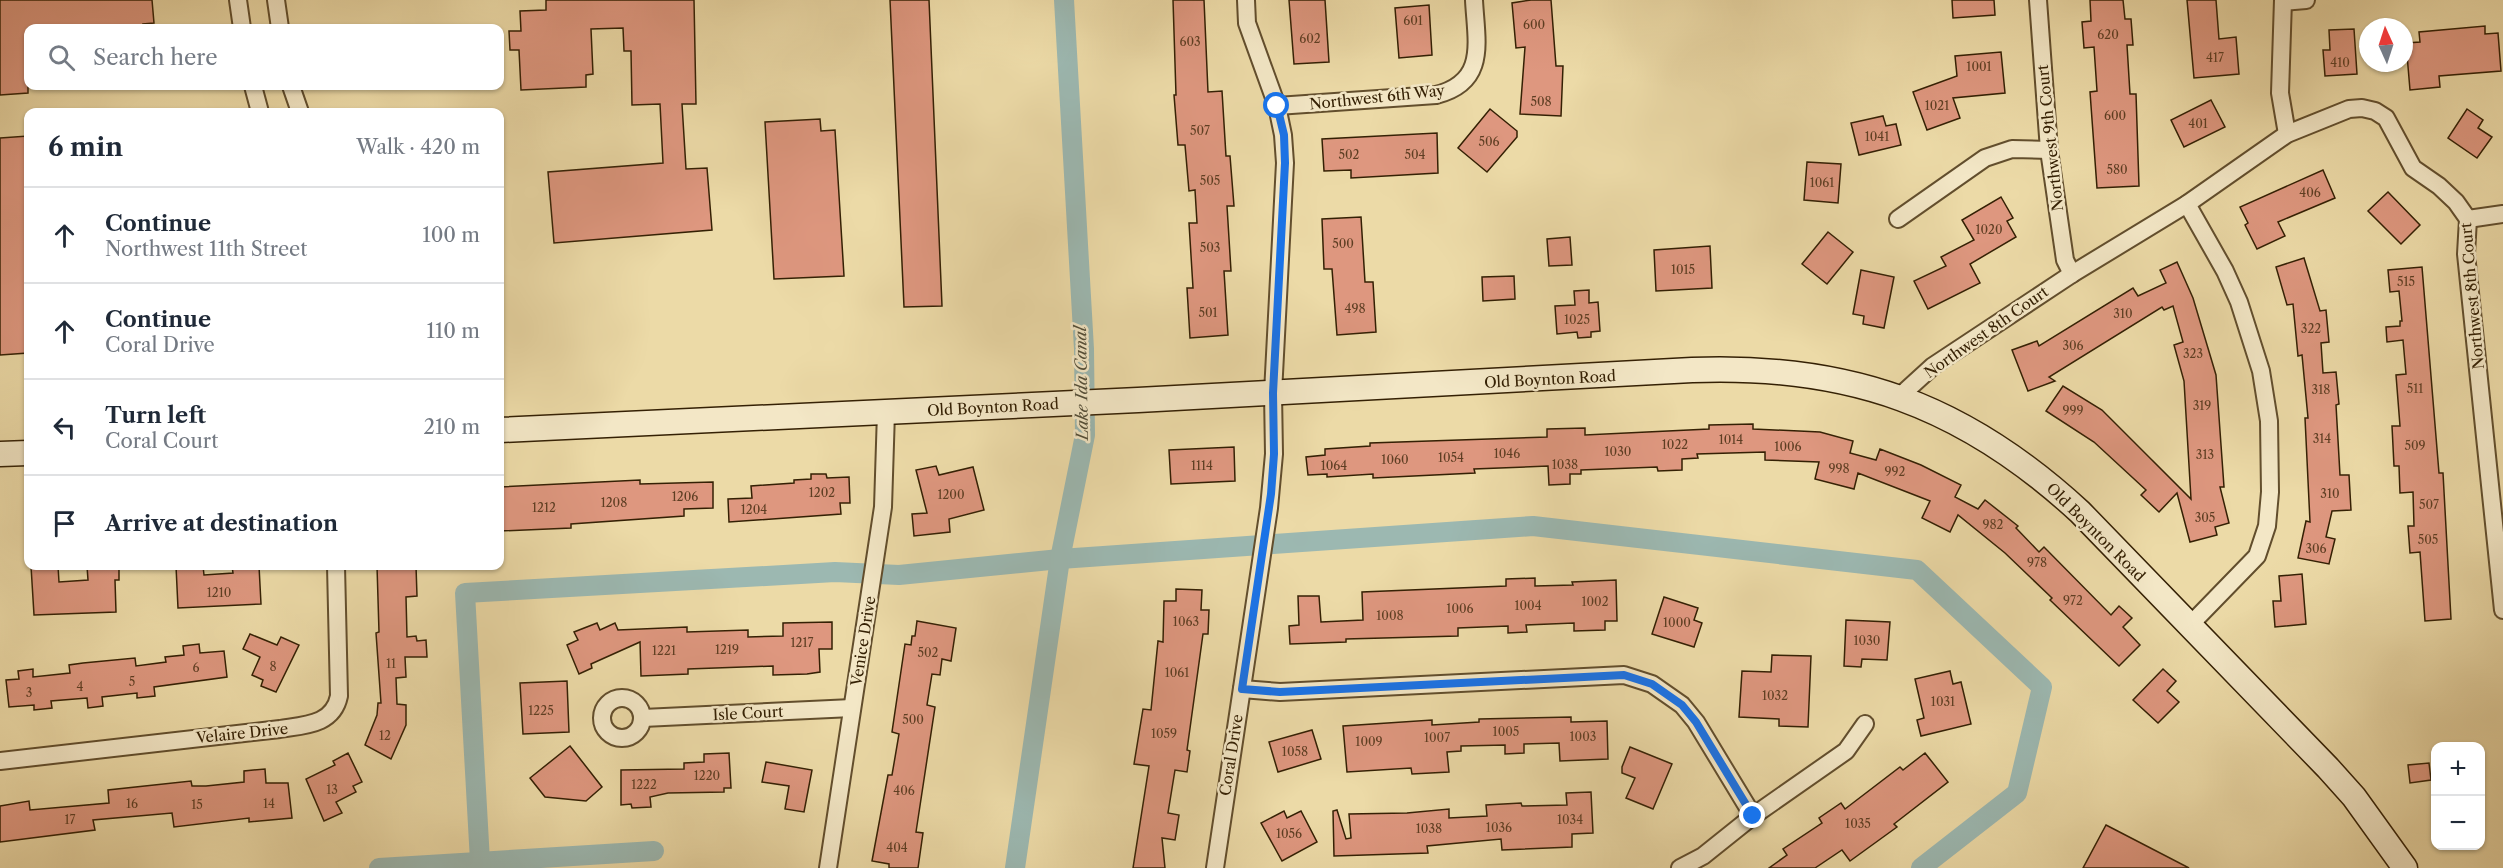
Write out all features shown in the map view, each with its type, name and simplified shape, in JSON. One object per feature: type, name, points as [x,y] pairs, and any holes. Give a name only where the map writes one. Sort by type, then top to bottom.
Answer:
[{"type":"street","points":[[238,0],[241,24]]},
{"type":"street","points":[[276,0],[279,24]]},
{"type":"street","name":"Coral Drive","points":[[1215,868],[1269,508],[1274,454],[1273,393],[1285,163],[1284,135],[1277,106],[1247,23],[1246,0]]},
{"type":"street","name":"Northwest 6th Way","points":[[1277,106],[1450,91],[1462,84],[1471,74],[1476,61],[1473,0]]},
{"type":"street","name":"Northwest 9th Court","points":[[2038,0],[2049,150],[2065,260],[2072,274]]},
{"type":"street","points":[[2287,134],[2280,93],[2283,1],[2306,0]]},
{"type":"street","points":[[254,90],[259,108]]},
{"type":"street","points":[[292,90],[299,108]]},
{"type":"street","name":"Northwest 8th Court","points":[[1899,397],[1933,366],[2072,274],[2187,204],[2287,134],[2349,109],[2362,108],[2375,111],[2386,118],[2413,168],[2439,186],[2456,202],[2468,219],[2466,254],[2503,610]]},
{"type":"street","points":[[1898,219],[1985,158],[2012,149],[2049,150]]},
{"type":"street","points":[[2187,204],[2225,271],[2239,302],[2262,371],[2269,421],[2270,492],[2266,526],[2257,556],[2189,626]]},
{"type":"street","points":[[2468,219],[2503,214]]},
{"type":"street","name":"Old Boynton Road","points":[[504,430],[1726,369],[1777,371],[1817,376],[1899,397],[1952,420],[1986,439],[2050,484],[2080,512],[2354,797],[2406,868]]},
{"type":"street","name":"Venice Drive","points":[[828,868],[883,507],[886,412]]},
{"type":"street","points":[[0,454],[24,453]]},
{"type":"street","name":"Velaire Drive","points":[[0,760],[280,729],[324,720],[334,710],[339,696],[336,570]]},
{"type":"street","points":[[1242,689],[1280,692],[1624,675],[1652,684],[1682,705],[1696,722],[1753,816]]},
{"type":"street","name":"Isle Court","points":[[643,718],[852,708]]},
{"type":"street","points":[[1680,868],[1703,856],[1753,816],[1846,751],[1865,724]]},
{"type":"building","points":[[0,0],[152,0],[154,23],[24,24],[24,90],[28,90],[28,93],[0,95]]},
{"type":"building","points":[[546,0],[694,0],[696,104],[682,104],[686,169],[707,168],[712,230],[554,243],[548,172],[663,163],[660,104],[632,105],[631,51],[624,51],[623,28],[591,29],[593,74],[586,75],[586,87],[521,90],[519,50],[510,50],[509,31],[521,31],[520,11],[546,10]]},
{"type":"building","points":[[890,0],[929,0],[942,306],[904,307]]},
{"type":"building","points":[[1173,0],[1204,0],[1208,92],[1222,91],[1226,156],[1230,156],[1234,206],[1227,206],[1231,271],[1224,271],[1228,335],[1190,338],[1187,288],[1193,288],[1189,223],[1197,223],[1195,190],[1189,191],[1185,145],[1178,145],[1174,95],[1176,95]]},
{"type":"building","points":[[1289,0],[1325,0],[1329,62],[1294,64]]},
{"type":"building","points":[[1551,0],[1556,66],[1563,66],[1561,116],[1520,114],[1525,47],[1516,48],[1512,3]]},
{"type":"building","points":[[1952,0],[1994,0],[1995,15],[1953,18]]},
{"type":"building","points":[[2090,0],[2123,0],[2125,19],[2131,19],[2133,45],[2127,45],[2130,94],[2136,94],[2139,186],[2097,188],[2090,92],[2097,91],[2094,47],[2084,48],[2082,22],[2091,21]]},
{"type":"building","points":[[2187,0],[2216,0],[2219,39],[2236,37],[2239,74],[2194,78]]},
{"type":"building","points":[[1429,5],[1432,55],[1399,58],[1395,8]]},
{"type":"building","points":[[2485,26],[2485,34],[2498,33],[2501,71],[2439,76],[2440,87],[2410,90],[2408,72],[2413,72],[2413,42],[2420,42],[2419,32]]},
{"type":"building","points":[[2354,29],[2357,74],[2325,76],[2323,50],[2330,50],[2329,30]]},
{"type":"building","points":[[2001,52],[2005,93],[1953,98],[1960,118],[1927,130],[1913,92],[1957,76],[1955,56]]},
{"type":"building","points":[[2211,100],[2225,127],[2184,147],[2171,120]]},
{"type":"building","points":[[1490,109],[1517,131],[1517,137],[1487,172],[1458,148]]},
{"type":"building","points":[[2467,109],[2483,120],[2478,128],[2492,137],[2477,158],[2448,138]]},
{"type":"building","points":[[1883,116],[1886,126],[1896,124],[1901,145],[1859,155],[1851,123]]},
{"type":"building","points":[[820,119],[821,131],[835,130],[844,276],[774,279],[765,122]]},
{"type":"building","points":[[1437,133],[1438,173],[1351,178],[1351,170],[1324,171],[1322,139]]},
{"type":"building","points":[[24,136],[24,353],[0,355],[0,138]]},
{"type":"building","points":[[1807,162],[1841,164],[1838,203],[1804,200]]},
{"type":"building","points":[[2323,170],[2335,198],[2278,222],[2285,236],[2257,249],[2245,225],[2248,223],[2240,207]]},
{"type":"building","points":[[2388,192],[2420,225],[2401,244],[2368,211]]},
{"type":"building","points":[[2001,197],[2013,218],[2007,221],[2016,237],[1970,264],[1980,283],[1928,309],[1914,281],[1946,266],[1941,257],[1974,240],[1962,220]]},
{"type":"building","points":[[1361,217],[1365,282],[1373,282],[1376,332],[1337,335],[1332,269],[1324,269],[1322,219]]},
{"type":"building","points":[[1828,232],[1853,252],[1827,284],[1802,264]]},
{"type":"building","points":[[1570,237],[1572,265],[1549,266],[1547,239]]},
{"type":"building","points":[[1710,246],[1712,288],[1656,291],[1654,250]]},
{"type":"building","points":[[2304,258],[2320,311],[2326,310],[2329,342],[2321,343],[2323,373],[2336,372],[2340,475],[2349,475],[2351,510],[2332,511],[2326,537],[2335,539],[2329,564],[2298,558],[2306,521],[2310,522],[2305,418],[2308,418],[2302,355],[2298,356],[2293,304],[2287,305],[2276,267]]},
{"type":"building","points":[[2177,262],[2193,298],[2216,375],[2224,487],[2220,487],[2229,523],[2215,527],[2217,535],[2190,542],[2177,493],[2159,512],[2141,495],[2146,490],[2094,442],[2046,411],[2063,386],[2102,410],[2191,499],[2184,381],[2174,345],[2183,342],[2173,306],[2164,310],[2162,307],[2049,377],[2055,381],[2028,391],[2012,350],[2037,341],[2039,346],[2133,288],[2138,296],[2166,283],[2160,270]]},
{"type":"building","points":[[2422,267],[2439,473],[2443,473],[2451,619],[2425,621],[2420,552],[2410,553],[2408,526],[2414,526],[2413,492],[2400,493],[2399,466],[2394,466],[2392,426],[2400,426],[2396,375],[2406,374],[2403,340],[2387,342],[2386,327],[2400,326],[2400,321],[2402,321],[2399,291],[2390,292],[2388,270]]},
{"type":"building","points":[[1861,270],[1894,277],[1884,328],[1863,324],[1864,316],[1853,314]]},
{"type":"building","points":[[1514,276],[1515,299],[1483,301],[1482,277]]},
{"type":"building","points":[[1589,290],[1589,303],[1598,302],[1600,331],[1591,332],[1591,337],[1578,338],[1577,332],[1557,334],[1555,306],[1575,305],[1574,291]]},
{"type":"building","points":[[1753,424],[1753,429],[1820,432],[1853,441],[1850,453],[1876,460],[1880,449],[1921,465],[1961,485],[1955,497],[1978,509],[1985,500],[2018,526],[2016,528],[2039,552],[2044,547],[2111,615],[2119,606],[2132,618],[2123,627],[2140,645],[2119,666],[2005,553],[1958,515],[1950,532],[1922,518],[1930,501],[1858,473],[1854,489],[1815,479],[1819,462],[1765,460],[1765,452],[1697,454],[1698,458],[1682,459],[1682,470],[1658,471],[1657,467],[1581,470],[1581,474],[1570,474],[1570,484],[1549,485],[1548,466],[1474,469],[1475,473],[1373,478],[1373,474],[1327,477],[1327,474],[1308,475],[1306,457],[1325,455],[1325,449],[1370,446],[1370,443],[1547,437],[1547,429],[1585,428],[1585,435],[1709,429],[1709,425]]},
{"type":"building","points":[[1234,447],[1235,481],[1171,484],[1169,450]]},
{"type":"building","points":[[936,466],[939,475],[973,467],[984,510],[949,519],[950,532],[914,536],[912,514],[927,513],[916,470]]},
{"type":"building","points":[[811,474],[826,474],[827,478],[849,477],[850,503],[840,503],[841,514],[729,522],[728,499],[752,498],[751,486],[794,483],[794,480],[811,479]]},
{"type":"building","points":[[640,480],[640,484],[713,482],[713,508],[684,509],[684,516],[571,524],[571,528],[504,531],[504,487]]},
{"type":"building","points":[[31,570],[58,570],[59,582],[88,580],[87,570],[119,570],[119,580],[115,580],[116,612],[34,615]]},
{"type":"building","points":[[176,570],[203,570],[204,575],[233,573],[233,570],[259,570],[261,604],[178,608]]},
{"type":"building","points":[[377,570],[416,570],[417,596],[406,597],[407,637],[416,636],[417,641],[426,640],[427,657],[405,657],[406,677],[396,678],[397,704],[406,705],[406,725],[391,759],[365,745],[377,715],[378,703],[381,703],[376,633],[379,632]]},
{"type":"building","points":[[2302,574],[2306,624],[2275,627],[2273,601],[2281,601],[2279,576]]},
{"type":"building","points":[[1535,578],[1535,586],[1573,585],[1572,582],[1616,580],[1617,621],[1605,621],[1605,630],[1574,631],[1574,623],[1526,625],[1527,632],[1508,633],[1508,626],[1458,628],[1458,636],[1346,639],[1346,642],[1290,644],[1289,626],[1299,625],[1298,596],[1319,596],[1321,622],[1363,620],[1362,592],[1506,586],[1506,579]]},
{"type":"building","points":[[1176,589],[1202,590],[1201,610],[1209,610],[1208,634],[1203,634],[1187,750],[1190,751],[1187,772],[1175,770],[1168,813],[1179,815],[1175,840],[1162,838],[1165,868],[1133,868],[1149,766],[1134,764],[1143,709],[1151,710],[1158,641],[1163,642],[1164,601],[1176,601]]},
{"type":"building","points":[[1664,597],[1698,608],[1694,620],[1702,623],[1694,647],[1652,634]]},
{"type":"building","points":[[1846,620],[1890,622],[1887,660],[1862,659],[1861,667],[1844,666]]},
{"type":"building","points":[[917,621],[956,628],[951,661],[942,659],[940,675],[932,674],[927,705],[935,707],[916,832],[923,833],[918,868],[889,868],[889,864],[872,861],[888,775],[892,775],[899,734],[892,732],[905,644],[911,645]]},
{"type":"building","points":[[832,622],[832,649],[819,649],[820,672],[807,674],[773,675],[773,666],[688,669],[688,674],[641,676],[640,642],[591,664],[592,668],[579,674],[567,645],[578,640],[574,632],[597,623],[600,630],[615,623],[618,630],[687,627],[687,632],[748,630],[748,637],[783,636],[783,623]]},
{"type":"building","points":[[250,634],[277,645],[281,637],[299,645],[276,692],[261,686],[263,680],[252,675],[260,657],[243,649]]},
{"type":"building","points":[[199,644],[200,653],[224,651],[227,677],[154,687],[155,696],[137,698],[137,693],[102,697],[103,706],[88,708],[87,698],[51,701],[52,708],[34,710],[34,705],[9,707],[6,680],[19,679],[18,671],[33,669],[33,677],[70,673],[69,665],[83,663],[135,658],[136,666],[166,662],[165,657],[184,655],[183,646]]},
{"type":"building","points":[[1772,655],[1811,656],[1808,727],[1779,726],[1779,719],[1739,717],[1742,671],[1771,672]]},
{"type":"building","points":[[2163,669],[2176,681],[2167,691],[2179,702],[2158,723],[2133,700]]},
{"type":"building","points":[[1950,671],[1953,684],[1961,682],[1971,724],[1921,736],[1917,720],[1924,718],[1915,679]]},
{"type":"building","points":[[567,681],[569,732],[523,734],[520,683]]},
{"type":"building","points":[[1571,717],[1571,722],[1607,721],[1608,759],[1560,761],[1559,743],[1524,744],[1524,753],[1505,754],[1505,745],[1461,746],[1461,751],[1447,752],[1449,772],[1412,774],[1411,768],[1347,772],[1343,726],[1432,720],[1432,725],[1479,722],[1479,719]]},
{"type":"building","points":[[1312,730],[1321,759],[1278,772],[1269,742]]},
{"type":"building","points":[[570,746],[602,787],[586,801],[545,797],[530,778]]},
{"type":"building","points":[[1630,747],[1672,764],[1653,809],[1626,798],[1635,778],[1622,773]]},
{"type":"building","points":[[348,753],[362,782],[353,786],[356,792],[336,802],[342,813],[324,821],[306,779],[335,765],[333,761]]},
{"type":"building","points":[[729,753],[731,788],[724,788],[724,792],[668,793],[650,797],[651,807],[632,808],[631,804],[621,805],[621,770],[684,769],[684,763],[704,762],[704,754]]},
{"type":"building","points":[[1925,753],[1948,782],[1894,824],[1897,827],[1850,861],[1842,850],[1815,868],[1769,868],[1787,855],[1783,849],[1822,823],[1819,818],[1841,803],[1845,809],[1900,767],[1903,770]]},
{"type":"building","points":[[766,762],[812,770],[804,812],[785,809],[789,786],[762,782]]},
{"type":"building","points":[[2429,763],[2431,780],[2410,783],[2408,765]]},
{"type":"building","points":[[265,769],[266,783],[288,783],[292,818],[249,822],[249,818],[174,827],[172,813],[93,820],[95,830],[0,842],[0,806],[29,801],[30,810],[109,803],[108,790],[191,781],[192,786],[244,782],[244,771]]},
{"type":"building","points":[[1591,792],[1593,833],[1572,834],[1572,847],[1502,850],[1501,839],[1427,846],[1428,853],[1334,856],[1333,811],[1337,810],[1346,839],[1351,838],[1349,814],[1407,813],[1449,809],[1449,818],[1487,816],[1486,805],[1521,803],[1522,806],[1567,805],[1566,793]]},
{"type":"building","points":[[1284,811],[1287,818],[1301,811],[1317,842],[1282,861],[1261,823]]},
{"type":"building","points":[[2106,825],[2189,868],[2083,868]]},
{"type":"waterway","name":"Lake Ida Canal","points":[[1015,868],[1060,559],[1085,435],[1084,349],[1064,0]]},
{"type":"waterway","points":[[480,861],[465,593],[835,572],[899,575],[1060,559],[1533,526],[1917,570],[2042,687],[2017,793],[1921,868]]},
{"type":"waterway","points":[[379,868],[654,851]]},
{"type":"route","points":[[1277,106],[1284,135],[1285,163],[1273,393],[1274,454],[1269,508],[1242,689],[1280,692],[1624,675],[1652,684],[1682,705],[1696,722],[1753,816]]}]
